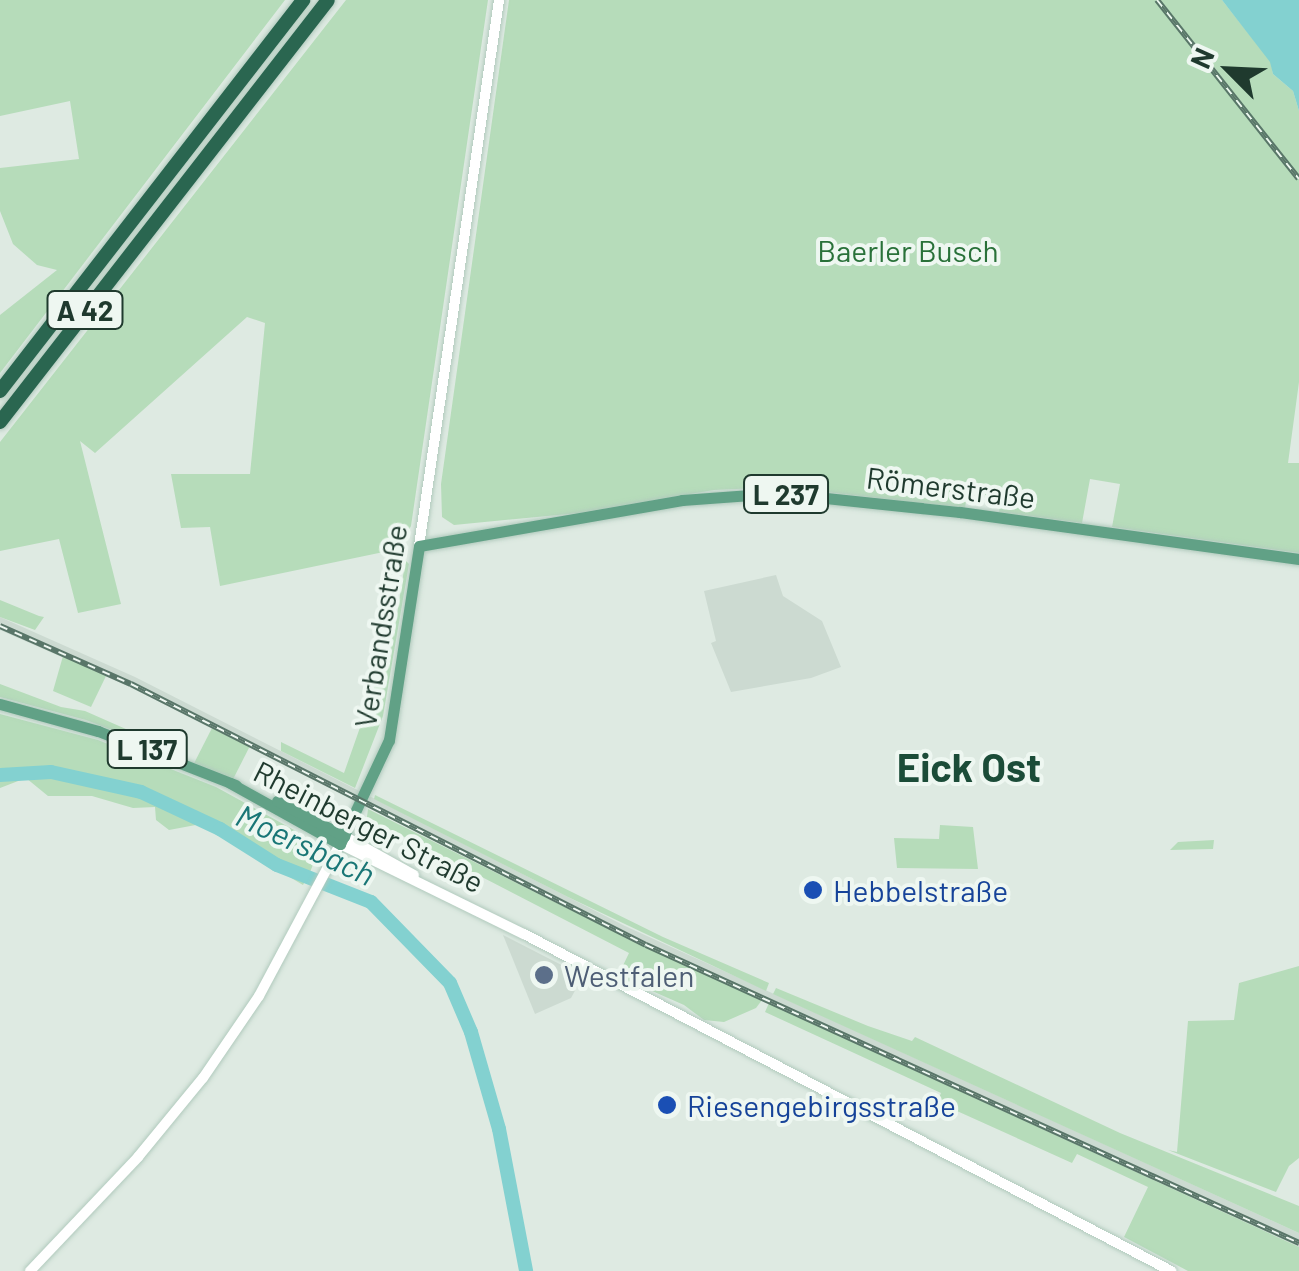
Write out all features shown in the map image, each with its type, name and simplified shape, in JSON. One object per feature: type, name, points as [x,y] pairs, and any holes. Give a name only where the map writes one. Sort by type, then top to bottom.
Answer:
[{"type":"highway","name":"A 42","points":[[0,391],[303,0]]},
{"type":"highway","name":"A 42","points":[[0,422],[328,0]]},
{"type":"main road","name":"Verbandsstraße","points":[[30,1271],[150,1144],[203,1078],[259,996],[342,840],[393,724],[498,0]]},
{"type":"main road","name":"Römerstraße","points":[[419,546],[682,500],[778,493],[964,512],[1299,559]]},
{"type":"main road","name":"Rheinberger Straße","points":[[0,704],[98,731],[230,783],[1171,1271]]},
{"type":"shaded area","points":[[776,575],[783,596],[822,621],[841,667],[811,678],[731,692],[711,643],[716,641],[704,591]]},
{"type":"shaded area","points":[[0,617],[135,677],[625,926],[1299,1233],[1299,1247],[607,928],[130,687],[0,630]]},
{"type":"shaded area","points":[[503,935],[583,976],[571,998],[535,1014]]},
{"type":"green space","points":[[0,0],[285,0],[0,373],[0,315],[57,270],[37,265],[13,244],[0,211],[0,168],[79,159],[70,101],[0,116]]},
{"type":"green space","points":[[346,0],[488,0],[411,526],[398,549],[220,586],[210,527],[181,528],[171,474],[250,474],[265,323],[247,317],[95,453],[80,441],[121,604],[78,613],[59,539],[0,551],[0,442]]},
{"type":"green space","name":"Baerler Busch","points":[[509,0],[1222,0],[1271,62],[1273,74],[1293,91],[1299,111],[1299,382],[1288,463],[1299,463],[1299,553],[1112,527],[1120,484],[1090,479],[1082,523],[999,512],[1001,500],[967,495],[965,508],[782,487],[714,490],[579,513],[454,525],[442,517],[441,484]]},
{"type":"green space","points":[[401,556],[409,564],[383,716],[355,788],[281,751],[281,742],[344,773],[395,628],[405,563]]},
{"type":"green space","points":[[0,600],[44,617],[35,630],[0,617]]},
{"type":"green space","points":[[63,656],[106,676],[91,707],[53,691]]},
{"type":"green space","points":[[0,684],[61,707],[85,711],[144,737],[143,742],[86,720],[0,697]]},
{"type":"green space","points":[[0,714],[98,740],[216,787],[316,842],[319,850],[310,872],[303,885],[201,824],[169,830],[156,820],[155,807],[133,808],[92,796],[48,796],[26,778],[0,788]]},
{"type":"green space","points":[[212,728],[249,747],[232,782],[194,763]]},
{"type":"green space","points":[[375,795],[663,937],[769,983],[766,991],[568,897],[374,799]]},
{"type":"green space","points":[[368,809],[762,1000],[756,1008],[724,1022],[704,1020],[684,1005],[618,976],[629,953],[387,828],[381,839],[364,840]]},
{"type":"green space","points":[[940,825],[973,827],[978,869],[897,868],[894,838],[939,839]]},
{"type":"green space","points":[[1214,840],[1213,849],[1170,850],[1178,842]]},
{"type":"green space","points":[[1299,966],[1299,1158],[1289,1166],[1276,1192],[1168,1150],[1177,1152],[1188,1021],[1234,1020],[1239,983]]},
{"type":"green space","points":[[776,988],[868,1026],[912,1041],[915,1037],[1120,1133],[1299,1206],[1299,1233],[773,994]]},
{"type":"green space","points":[[769,1003],[1299,1247],[1299,1271],[1188,1271],[1124,1237],[1148,1187],[1077,1154],[1072,1163],[937,1102],[941,1093],[765,1012]]},
{"type":"water","points":[[1222,0],[1299,0],[1299,111],[1293,91],[1273,74],[1270,62]]},
{"type":"waterway","name":"Moersbach","points":[[0,775],[51,772],[141,792],[220,829],[277,865],[371,902],[450,983],[471,1032],[499,1129],[526,1271]]},
{"type":"railway","points":[[1157,0],[1299,179]]},
{"type":"railway","points":[[0,626],[131,684],[646,945],[1299,1243]]},
{"type":"place","name":"Hebbelstraße","points":[[813,890]]},
{"type":"place","name":"Westfalen","points":[[544,975]]},
{"type":"place","name":"Riesengebirgsstraße","points":[[667,1105]]},
{"type":"district","name":"Eick Ost","points":[[969,766]]}]
